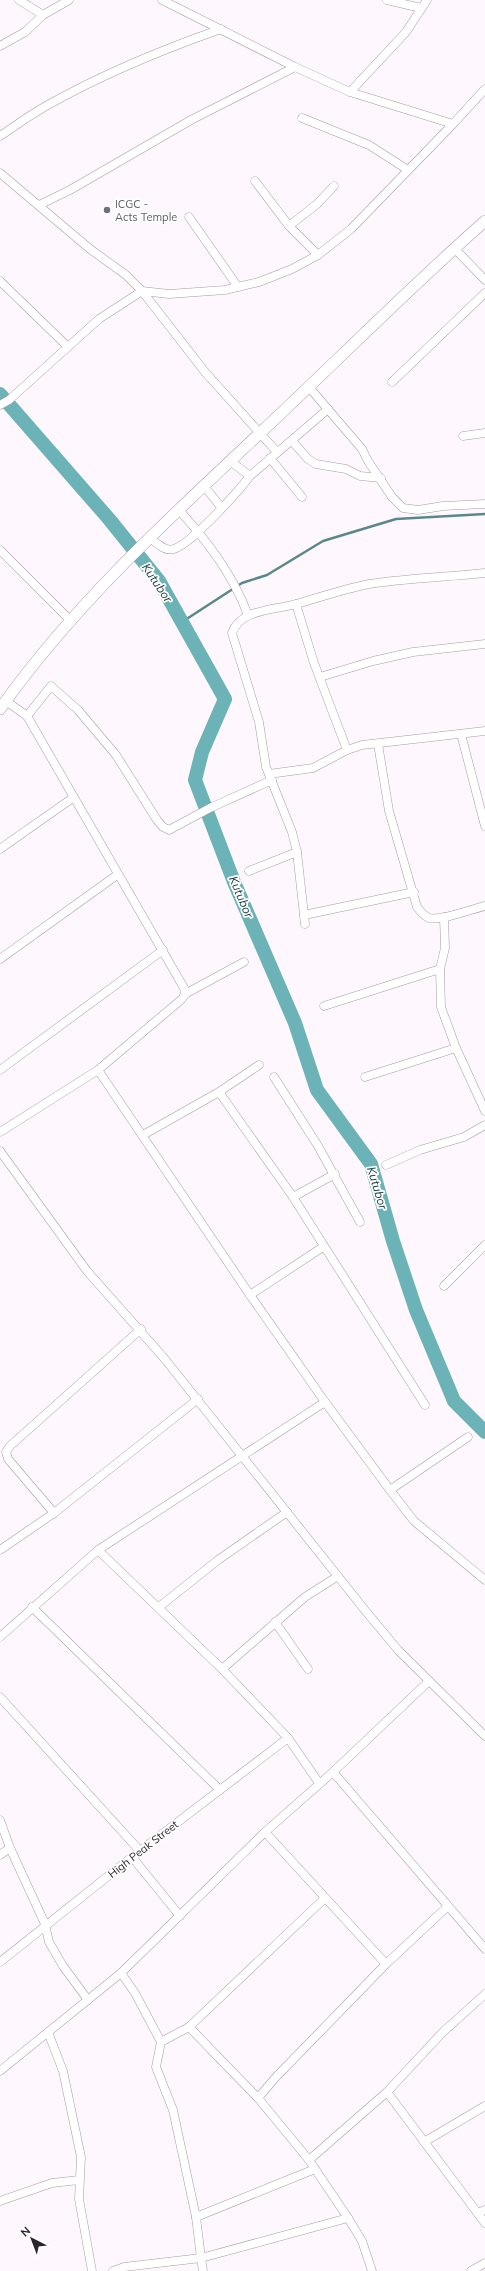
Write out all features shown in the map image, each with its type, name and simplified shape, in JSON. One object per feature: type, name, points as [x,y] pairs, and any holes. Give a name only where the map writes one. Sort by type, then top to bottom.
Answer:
[{"type":"main road","points":[[3,705],[70,620],[130,558],[308,386],[485,221]]},
{"type":"street","points":[[19,0],[43,16]]},
{"type":"street","points":[[0,46],[25,32],[43,16],[69,0]]},
{"type":"street","points":[[162,0],[295,67],[350,92],[454,124]]},
{"type":"street","points":[[387,0],[421,8]]},
{"type":"street","points":[[350,92],[402,36],[427,0]]},
{"type":"street","points":[[0,136],[45,106],[104,77],[165,49],[221,29]]},
{"type":"street","points":[[38,205],[70,190],[192,120],[295,67]]},
{"type":"street","points":[[4,403],[99,319],[142,291],[169,294],[238,287],[259,282],[292,269],[318,255],[351,229],[454,124],[485,89]]},
{"type":"street","points":[[302,118],[369,145],[408,170]]},
{"type":"street","points":[[0,173],[90,248],[126,275],[142,291],[206,372],[259,434],[277,452]]},
{"type":"street","points":[[254,181],[289,226],[318,255]]},
{"type":"street","points":[[289,226],[317,204],[334,186]]},
{"type":"street","points":[[189,217],[238,287]]},
{"type":"street","points":[[455,249],[485,280]]},
{"type":"street","points":[[0,281],[67,346]]},
{"type":"street","points":[[392,382],[485,293]]},
{"type":"street","points":[[308,386],[362,448],[368,461],[398,503],[408,510],[485,504]]},
{"type":"street","points":[[150,538],[165,549],[175,549],[199,531],[250,476],[328,409]]},
{"type":"street","points":[[463,436],[485,433]]},
{"type":"street","points":[[292,441],[308,459],[316,464],[346,469],[360,476],[381,478]]},
{"type":"street","points":[[270,458],[302,497]]},
{"type":"street","points":[[230,461],[250,476]]},
{"type":"street","points":[[204,486],[221,507]]},
{"type":"street","points":[[179,510],[199,531],[234,583],[248,616]]},
{"type":"street","points":[[0,550],[70,620]]},
{"type":"street","points":[[304,924],[297,852],[292,832],[271,777],[259,722],[232,633],[234,626],[248,616],[296,604],[338,590],[371,584],[485,574]]},
{"type":"street","points":[[296,604],[320,677],[347,750]]},
{"type":"street","points":[[320,677],[373,661],[413,652],[485,644]]},
{"type":"street","points":[[27,716],[51,686],[78,710],[116,755],[163,828],[169,830],[271,777],[313,768],[347,750],[378,744],[485,731]]},
{"type":"street","points":[[3,705],[27,716],[117,874],[163,950],[184,988],[185,994]]},
{"type":"street","points":[[461,734],[485,826]]},
{"type":"street","points":[[378,744],[389,811],[414,892],[417,907],[423,914],[430,918],[444,917],[485,906]]},
{"type":"street","points":[[0,849],[74,797]]},
{"type":"street","points":[[249,871],[297,852]]},
{"type":"street","points":[[0,959],[117,874]]},
{"type":"street","points":[[304,915],[414,892]]},
{"type":"street","points":[[444,917],[445,948],[440,969],[441,1007],[456,1048],[485,1111]]},
{"type":"street","points":[[0,1070],[163,950]]},
{"type":"street","points":[[0,1132],[98,1070],[182,1000],[185,994],[244,962]]},
{"type":"street","points":[[324,1006],[440,969]]},
{"type":"street","points":[[365,1077],[456,1048]]},
{"type":"street","points":[[143,1135],[219,1092],[259,1065]]},
{"type":"street","points":[[98,1070],[250,1295],[325,1402],[390,1490],[414,1521],[484,1577]]},
{"type":"street","points":[[274,1077],[334,1174],[360,1222]]},
{"type":"street","points":[[219,1092],[293,1196],[323,1247],[425,1405]]},
{"type":"street","points":[[386,1165],[420,1150],[464,1137],[485,1125]]},
{"type":"street","points":[[0,1151],[87,1271],[141,1329],[398,1650],[485,1736]]},
{"type":"street","points":[[293,1196],[334,1174]]},
{"type":"street","points":[[444,1286],[485,1245]]},
{"type":"street","points":[[250,1295],[323,1247]]},
{"type":"street","points":[[54,1513],[8,1459],[6,1452],[10,1446],[141,1329]]},
{"type":"street","points":[[0,1550],[54,1513],[198,1399]]},
{"type":"street","points":[[0,1637],[98,1550],[243,1457],[325,1402]]},
{"type":"street","points":[[390,1490],[468,1437]]},
{"type":"street","points":[[159,1607],[218,1560],[287,1512]]},
{"type":"street","points":[[98,1550],[222,1668],[288,1738],[319,1783]]},
{"type":"street","points":[[222,1668],[305,1597],[338,1576]]},
{"type":"street","points":[[32,1607],[220,1790]]},
{"type":"street","points":[[275,1622],[308,1669]]},
{"type":"street","points":[[0,2071],[122,1973],[265,1832],[333,1772],[429,1681]]},
{"type":"street","points":[[0,1697],[140,1851]]},
{"type":"street","name":"High Peak Street","points":[[0,1962],[132,1857],[288,1738]]},
{"type":"street","points":[[333,1772],[485,1949]]},
{"type":"street","points":[[0,1820],[10,1848],[46,1924],[49,1942],[63,1966],[88,2000]]},
{"type":"street","points":[[265,1832],[386,1964]]},
{"type":"street","points":[[0,1855],[10,1848]]},
{"type":"street","points":[[132,1857],[180,1916]]},
{"type":"street","points":[[161,2042],[189,2027],[325,1898]]},
{"type":"street","points":[[258,2098],[276,2076],[386,1964],[448,1906]]},
{"type":"street","points":[[122,1973],[135,1993],[161,2042],[156,2067],[173,2110],[196,2217],[204,2271]]},
{"type":"street","points":[[309,2160],[387,2092],[442,2033],[485,1994]]},
{"type":"street","points":[[189,2027],[258,2098],[309,2160],[362,2241],[372,2271]]},
{"type":"street","points":[[48,2032],[64,2071],[81,2157],[79,2199],[92,2271]]},
{"type":"street","points":[[387,2092],[424,2142],[481,2211],[485,2223]]},
{"type":"street","points":[[424,2142],[485,2106]]},
{"type":"street","points":[[196,2217],[315,2169]]},
{"type":"street","points":[[0,2201],[52,2183],[79,2180]]},
{"type":"street","points":[[113,2271],[124,2267],[201,2258],[348,2218]]},
{"type":"street","points":[[471,2271],[485,2263]]},
{"type":"waterway","name":"Kutubor","points":[[0,394],[109,519],[159,581],[225,699],[202,752],[195,780],[234,882],[295,1023],[317,1090],[371,1164],[393,1241],[416,1310],[454,1401],[485,1432]]},
{"type":"waterway","points":[[182,622],[242,583],[267,575],[323,541],[396,519],[485,514]]},
{"type":"place","name":"ICGC - Acts Temple","points":[[107,210]]}]
